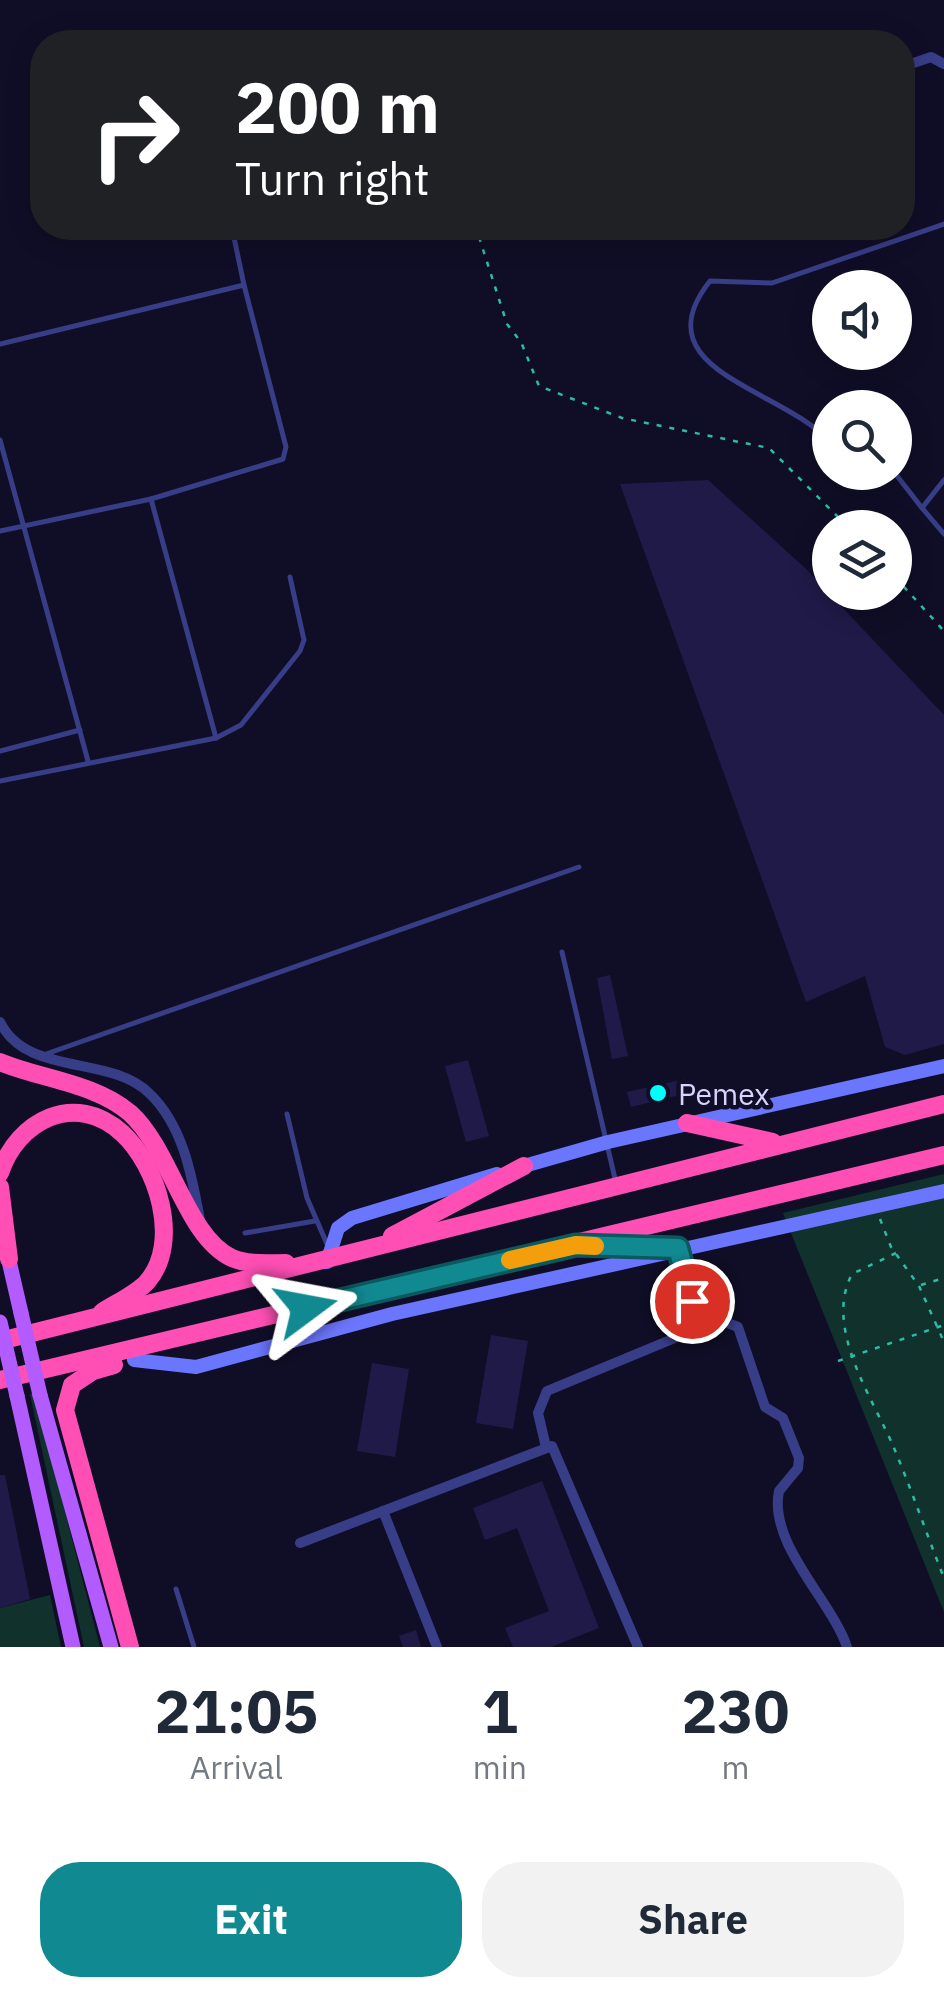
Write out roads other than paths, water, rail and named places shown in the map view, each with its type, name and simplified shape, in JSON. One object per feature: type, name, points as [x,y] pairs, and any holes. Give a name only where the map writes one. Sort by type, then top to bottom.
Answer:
[{"type":"highway","points":[[0,1062],[90,1092],[129,1113],[162,1152],[202,1231],[219,1250],[243,1262],[364,1251],[944,1104]]},
{"type":"highway","points":[[0,1173],[16,1137],[32,1124],[80,1114],[121,1132],[150,1175],[166,1230],[159,1260],[147,1282],[89,1321]]},
{"type":"highway","points":[[687,1124],[778,1143]]},
{"type":"highway","points":[[0,1380],[944,1155]]},
{"type":"highway","points":[[364,1251],[524,1166]]},
{"type":"highway","points":[[0,1187],[9,1259]]},
{"type":"highway","points":[[576,1245],[672,1249]]},
{"type":"highway","points":[[0,1341],[89,1321],[323,1257]]},
{"type":"highway","points":[[130,1647],[65,1410],[68,1391],[84,1375],[206,1340],[228,1326]]},
{"type":"main road","points":[[323,1257],[338,1228],[352,1218],[608,1142],[944,1066]]},
{"type":"main road","points":[[134,1360],[196,1366],[392,1314],[944,1190]]},
{"type":"main road","points":[[0,1221],[40,1395],[111,1647]]},
{"type":"main road","points":[[0,1322],[73,1647]]},
{"type":"street","points":[[915,63],[931,57],[944,64]]},
{"type":"street","points":[[0,1022],[7,1035],[43,1055],[114,1073],[148,1091],[172,1124],[184,1152],[202,1231]]},
{"type":"street","points":[[672,1249],[699,1328]]},
{"type":"street","points":[[546,1447],[538,1413],[546,1392],[720,1320],[738,1326],[765,1406],[783,1418],[799,1458],[798,1468],[779,1490],[779,1513],[807,1585],[833,1614],[848,1647]]},
{"type":"street","points":[[300,1543],[546,1447],[556,1449],[638,1647]]},
{"type":"street","points":[[383,1510],[437,1647]]},
{"type":"lane","points":[[915,234],[944,224]]},
{"type":"lane","points":[[0,530],[151,499],[283,460],[286,447],[235,240]]},
{"type":"lane","points":[[812,426],[706,364],[694,346],[692,308],[696,298],[710,281],[772,283],[897,240]]},
{"type":"lane","points":[[0,344],[244,284]]},
{"type":"lane","points":[[0,440],[88,762]]},
{"type":"lane","points":[[922,508],[944,480]]},
{"type":"lane","points":[[908,490],[944,534]]},
{"type":"lane","points":[[151,499],[216,738]]},
{"type":"lane","points":[[0,781],[216,738],[241,725],[300,651],[304,640],[290,577]]},
{"type":"lane","points":[[0,751],[80,730]]},
{"type":"lane","points":[[43,1055],[579,867]]},
{"type":"lane","points":[[562,952],[616,1186]]},
{"type":"lane","points":[[286,1114],[323,1257]]},
{"type":"lane","points":[[246,1233],[315,1221]]},
{"type":"lane","points":[[176,1589],[194,1647]]},
{"type":"place","name":"Pemex","points":[[658,1093]]}]
